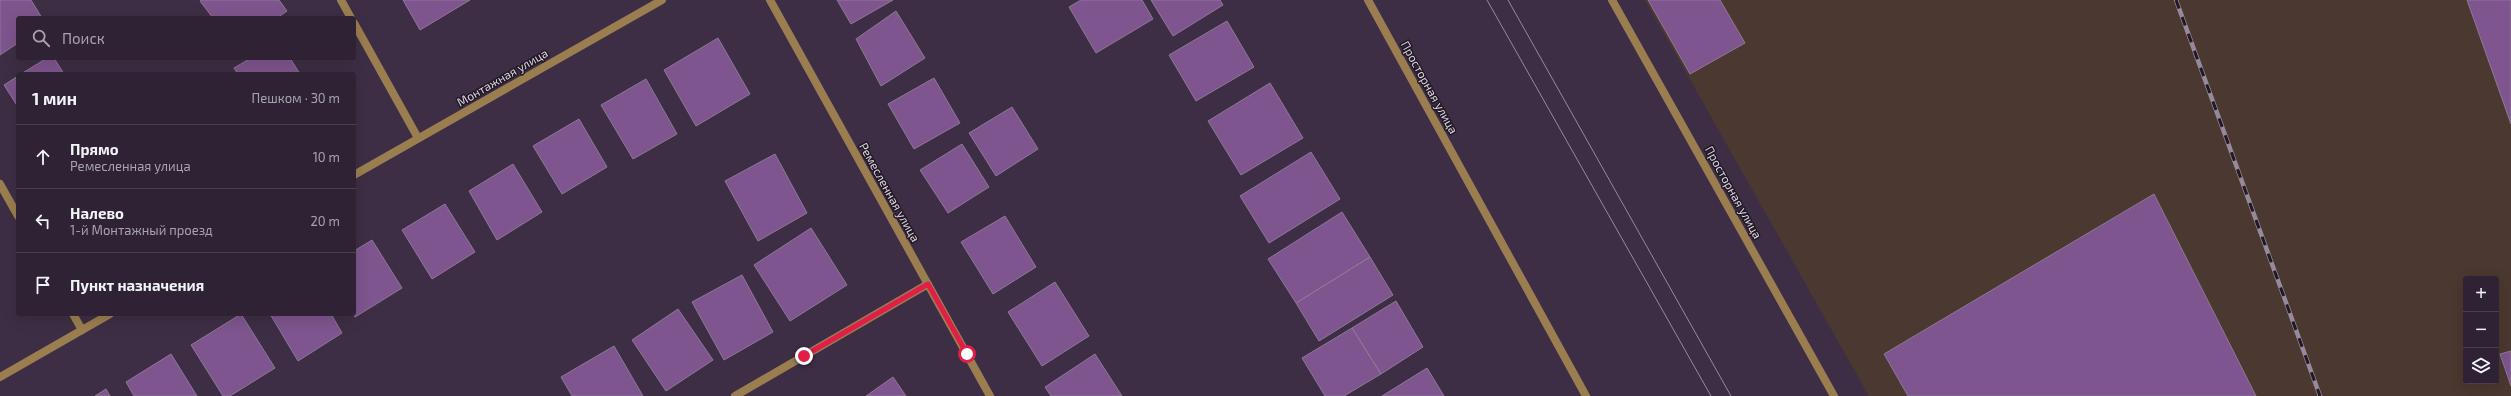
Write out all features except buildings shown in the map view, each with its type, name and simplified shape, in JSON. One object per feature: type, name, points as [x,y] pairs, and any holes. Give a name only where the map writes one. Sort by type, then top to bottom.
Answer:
[{"type":"street","points":[[341,0],[350,16]]},
{"type":"street","name":"Монтажная улица","points":[[356,174],[662,0]]},
{"type":"street","name":"Ремесленная улица","points":[[770,0],[990,396]]},
{"type":"street","name":"Просторная улица","points":[[1368,0],[1586,396]]},
{"type":"street","name":"Просторная улица","points":[[1612,0],[1834,396]]},
{"type":"street","points":[[356,27],[418,138]]},
{"type":"street","points":[[0,184],[16,212]]},
{"type":"street","points":[[735,396],[928,284]]},
{"type":"street","points":[[74,316],[82,330]]},
{"type":"street","points":[[0,376],[106,316]]},
{"type":"shaded area","points":[[1645,0],[2511,0],[2511,396],[1869,396]]},
{"type":"tram line","points":[[1487,0],[1711,396]]},
{"type":"tram line","points":[[1508,0],[1731,396]]},
{"type":"railway","points":[[2176,0],[2320,396]]},
{"type":"route","points":[[804,356],[928,284],[967,354]]}]
